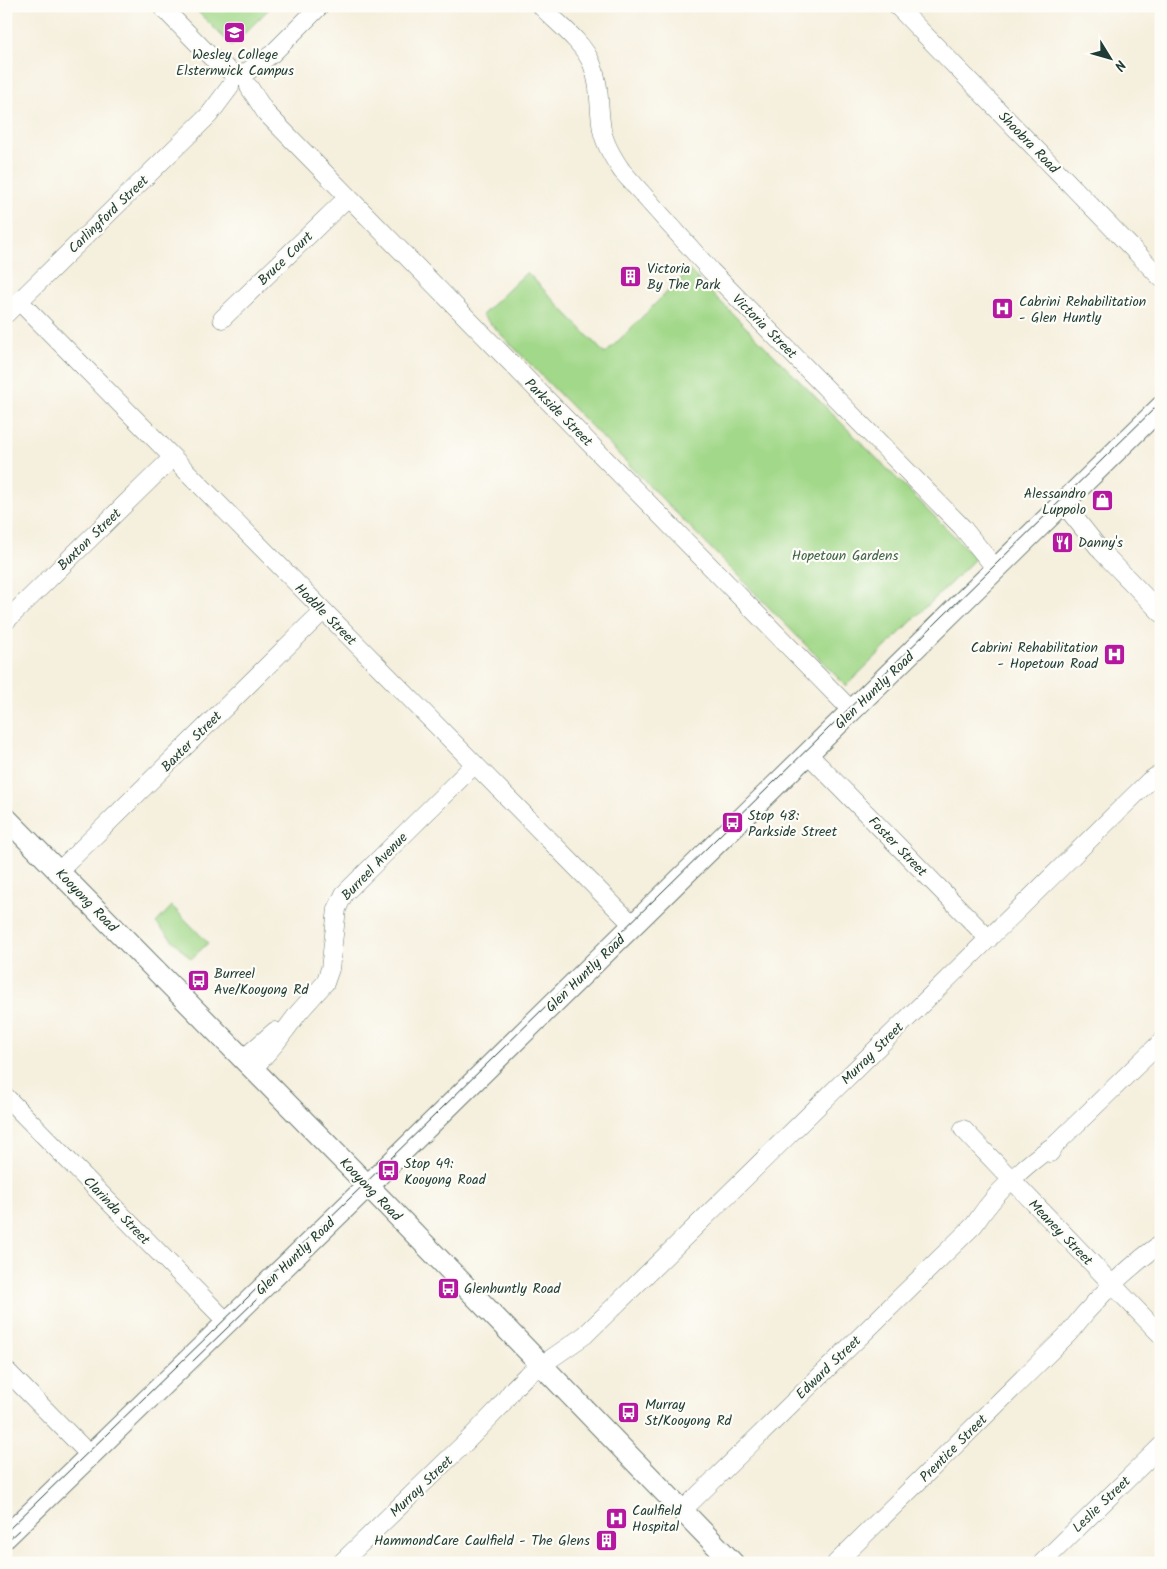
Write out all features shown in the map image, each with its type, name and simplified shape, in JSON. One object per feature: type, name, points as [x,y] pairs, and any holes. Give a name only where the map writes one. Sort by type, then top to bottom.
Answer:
[{"type":"street","name":"Parkside Street","points":[[161,6],[852,711]]},
{"type":"street","name":"Carlingford Street","points":[[6,314],[320,6]]},
{"type":"street","name":"Victoria Street","points":[[541,6],[576,41],[591,62],[599,87],[602,129],[612,158],[622,171],[711,271],[1001,565]]},
{"type":"street","name":"Shoobra Road","points":[[904,9],[1161,278]]},
{"type":"street","name":"Bruce Court","points":[[222,319],[348,197]]},
{"type":"street","name":"Hoddle Street","points":[[19,301],[633,925]]},
{"type":"street","name":"Glen Huntly Road","points":[[6,1537],[368,1186],[1161,407]]},
{"type":"street","name":"Buxton Street","points":[[6,621],[172,458]]},
{"type":"street","points":[[1059,508],[1161,613]]},
{"type":"street","name":"Baxter Street","points":[[59,871],[323,611]]},
{"type":"street","name":"Foster Street","points":[[808,754],[989,938]]},
{"type":"street","name":"Burreel Avenue","points":[[248,1064],[275,1044],[299,1012],[319,991],[328,976],[337,909],[344,894],[475,764]]},
{"type":"street","name":"Murray Street","points":[[341,1563],[500,1408],[545,1369],[560,1364],[572,1353],[585,1335],[1149,781],[1161,773]]},
{"type":"street","name":"Kooyong Road","points":[[6,818],[368,1186],[733,1563]]},
{"type":"street","name":"Edward Street","points":[[683,1510],[974,1225],[991,1214],[1036,1157],[1056,1144],[1161,1042]]},
{"type":"street","name":"Clarinda Street","points":[[6,1097],[227,1322]]},
{"type":"street","name":"Meaney Street","points":[[962,1129],[1161,1335]]},
{"type":"street","name":"Prentice Street","points":[[836,1563],[1069,1333],[1087,1310],[1141,1269],[1160,1245]]},
{"type":"street","points":[[6,1370],[90,1455]]},
{"type":"street","name":"Leslie Street","points":[[1042,1563],[1161,1446]]},
{"type":"green space","points":[[192,6],[272,6],[232,46]]},
{"type":"green space","name":"Hopetoun Gardens","points":[[689,270],[976,558],[846,686],[482,315],[527,272],[605,354]]},
{"type":"green space","points":[[172,906],[208,943],[191,959],[156,923]]},
{"type":"tram line","points":[[6,1532],[383,1166],[1161,402]]},
{"type":"tram line","points":[[193,1361],[256,1300]]},
{"type":"tram line","points":[[6,1542],[19,1530]]},
{"type":"place","name":"Wesley College Elsternwick Campus","points":[[235,32]]},
{"type":"place","name":"Victoria By The Park","points":[[631,276]]},
{"type":"place","name":"Cabrini Rehabilitation - Glen Huntly","points":[[1003,309]]},
{"type":"place","name":"Alessandro Luppolo","points":[[1102,501]]},
{"type":"place","name":"Danny's","points":[[1062,542]]},
{"type":"place","name":"Cabrini Rehabilitation - Hopetoun Road","points":[[1114,655]]},
{"type":"place","name":"Stop 48: Parkside Street","points":[[732,823]]},
{"type":"place","name":"Burreel Ave/Kooyong Rd","points":[[198,981]]},
{"type":"place","name":"Stop 49: Kooyong Road","points":[[388,1171]]},
{"type":"place","name":"Glenhuntly Road","points":[[448,1288]]},
{"type":"place","name":"Murray St/Kooyong Rd","points":[[629,1412]]},
{"type":"place","name":"Caulfield Hospital","points":[[616,1518]]},
{"type":"place","name":"HammondCare Caulfield - The Glens","points":[[606,1540]]}]
